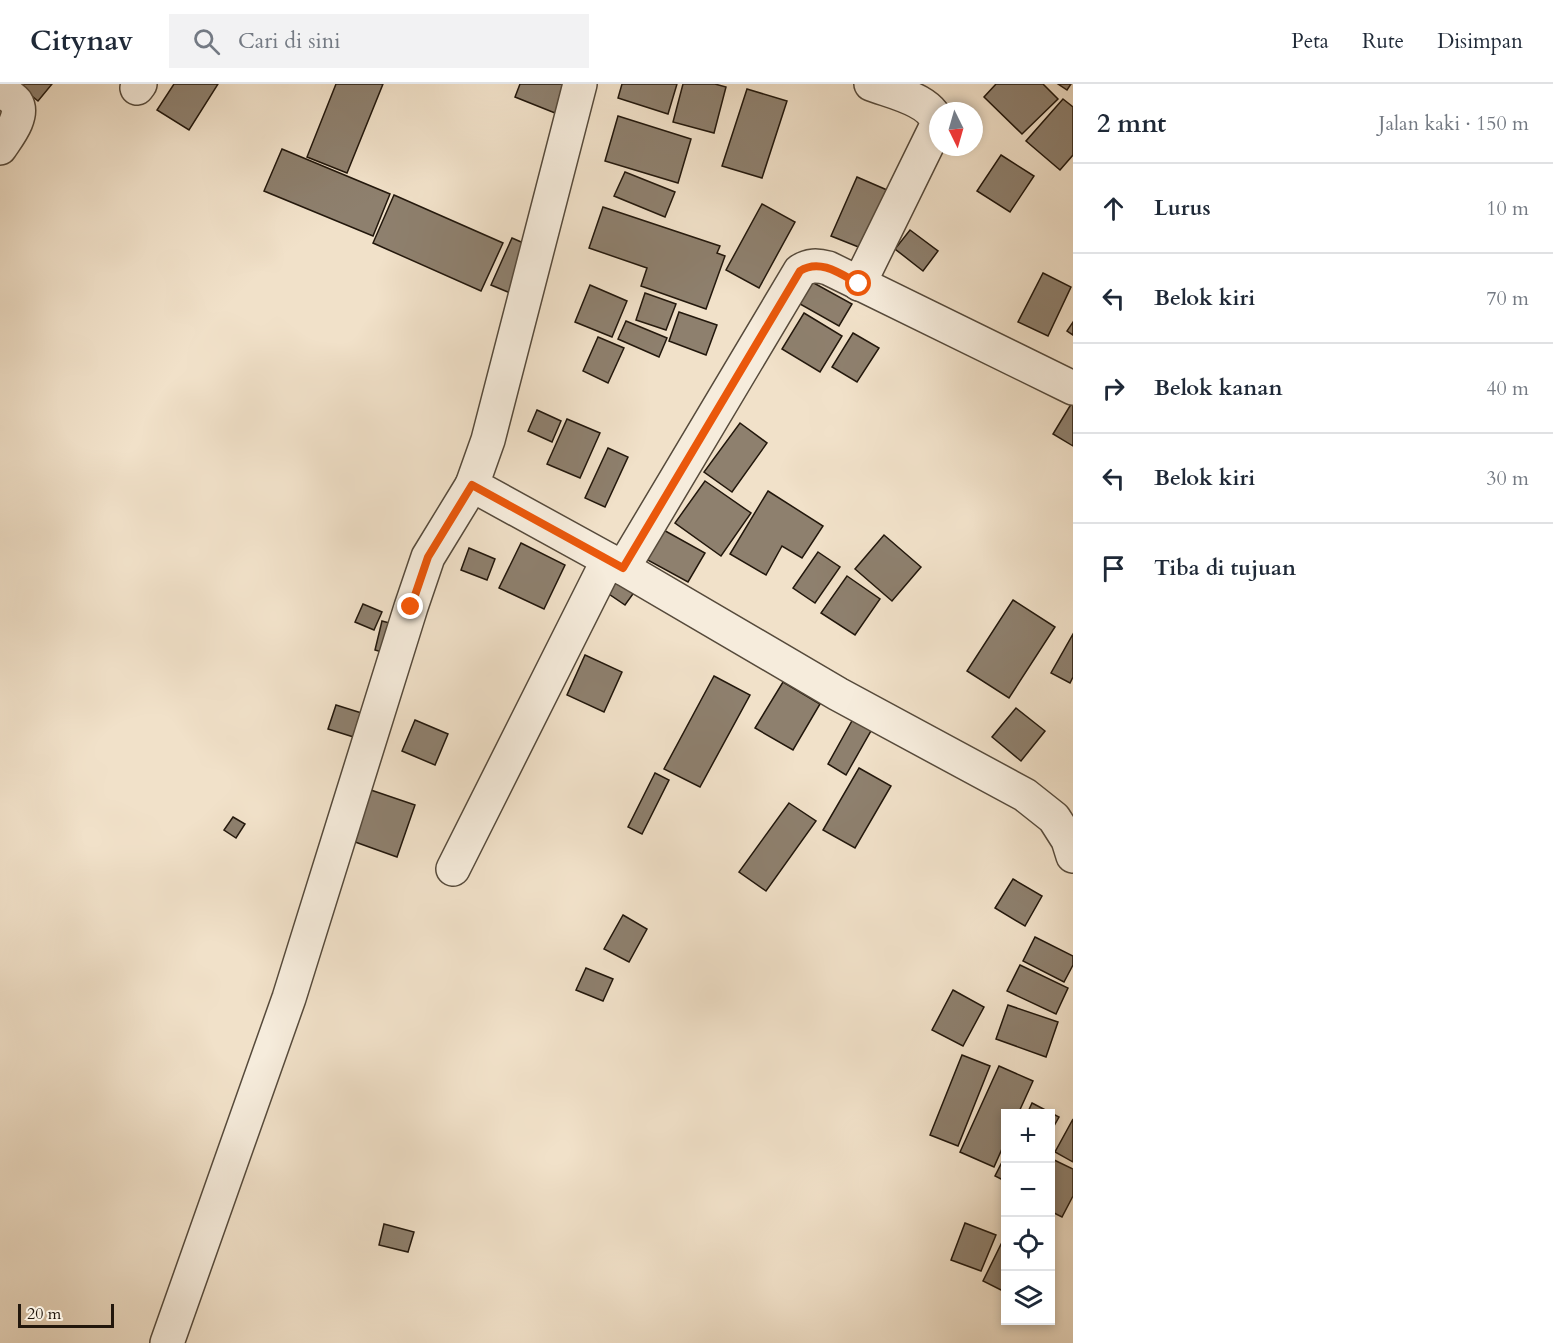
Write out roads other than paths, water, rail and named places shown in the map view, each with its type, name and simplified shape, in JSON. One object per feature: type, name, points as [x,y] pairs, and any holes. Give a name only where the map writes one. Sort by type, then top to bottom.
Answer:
[{"type":"street","points":[[167,1343],[289,999],[428,557],[472,485],[488,440],[580,84]]},
{"type":"street","points":[[859,284],[937,124],[935,115],[927,105],[871,84]]},
{"type":"street","points":[[0,90],[16,102],[18,110],[17,119],[0,148]]},
{"type":"street","points":[[453,869],[616,564],[800,271],[820,266],[828,268],[1073,388]]},
{"type":"street","points":[[472,485],[616,564],[838,694],[1024,795],[1054,818],[1068,840],[1073,856]]}]
